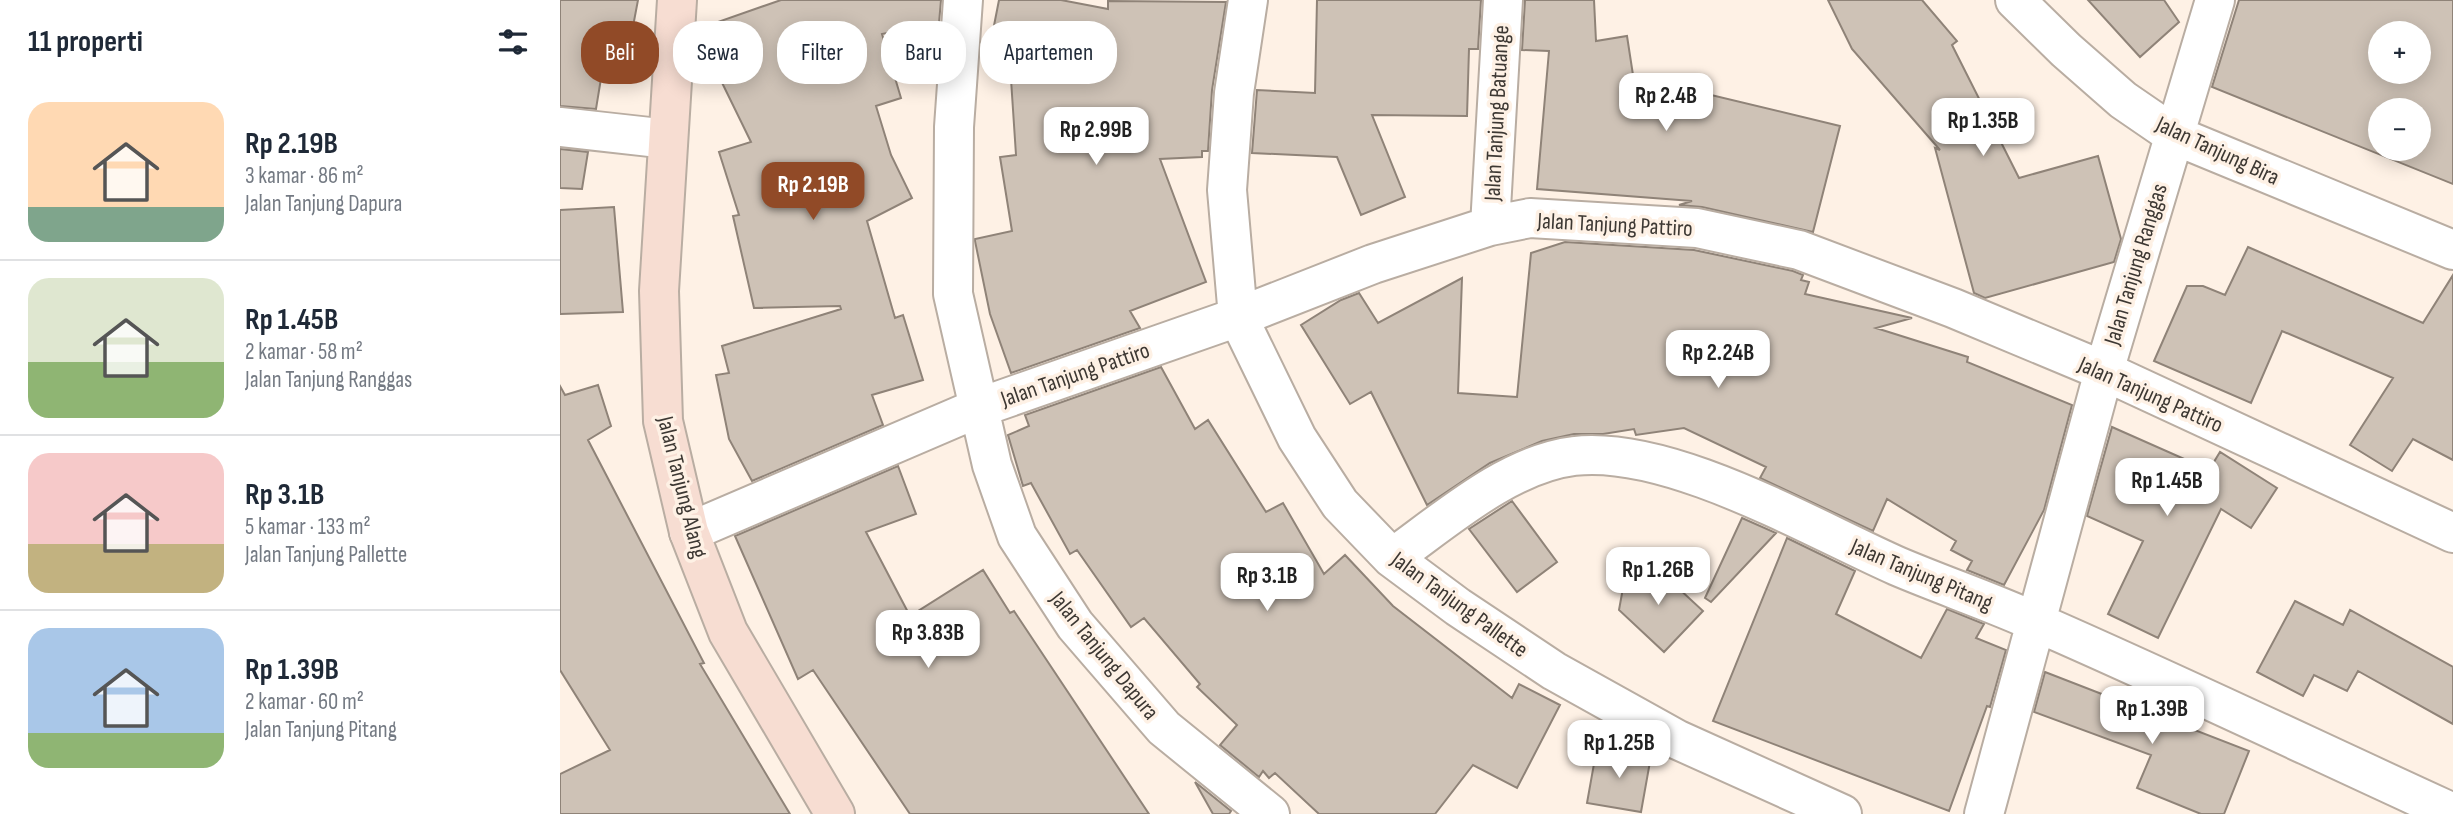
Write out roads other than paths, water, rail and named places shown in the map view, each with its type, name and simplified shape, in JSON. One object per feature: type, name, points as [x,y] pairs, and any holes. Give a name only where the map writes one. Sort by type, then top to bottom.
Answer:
[{"type":"street","name":"Jalan Tanjung Alang","points":[[677,0],[659,291],[663,421],[689,533],[728,632],[835,814]]},
{"type":"street","name":"Jalan Tanjung Dapura","points":[[963,0],[954,127],[953,294],[992,465],[1017,536],[1075,625],[1164,728],[1270,814]]},
{"type":"street","name":"Jalan Tanjung Pallette","points":[[1248,0],[1234,93],[1227,190],[1238,317],[1297,438],[1340,504],[1392,558],[1458,607],[1554,671],[1678,740],[1842,814]]},
{"type":"street","name":"Jalan Tanjung Batuange","points":[[1490,226],[1503,0]]},
{"type":"street","name":"Jalan Tanjung Bira","points":[[2015,0],[2123,100],[2174,135],[2453,250]]},
{"type":"street","name":"Jalan Tanjung Ranggas","points":[[1984,814],[2104,371],[2215,0]]},
{"type":"street","points":[[560,127],[668,139]]},
{"type":"street","name":"Jalan Tanjung Pattiro","points":[[689,533],[978,408],[1238,317],[1373,264],[1490,226],[1530,218],[1684,227],[1799,250],[1953,308],[2104,371],[2453,533]]},
{"type":"street","name":"Jalan Tanjung Pitang","points":[[1392,558],[1500,482],[1543,463],[1574,456],[1642,461],[1686,472],[1752,499],[1899,567],[2037,622],[2453,813]]}]
